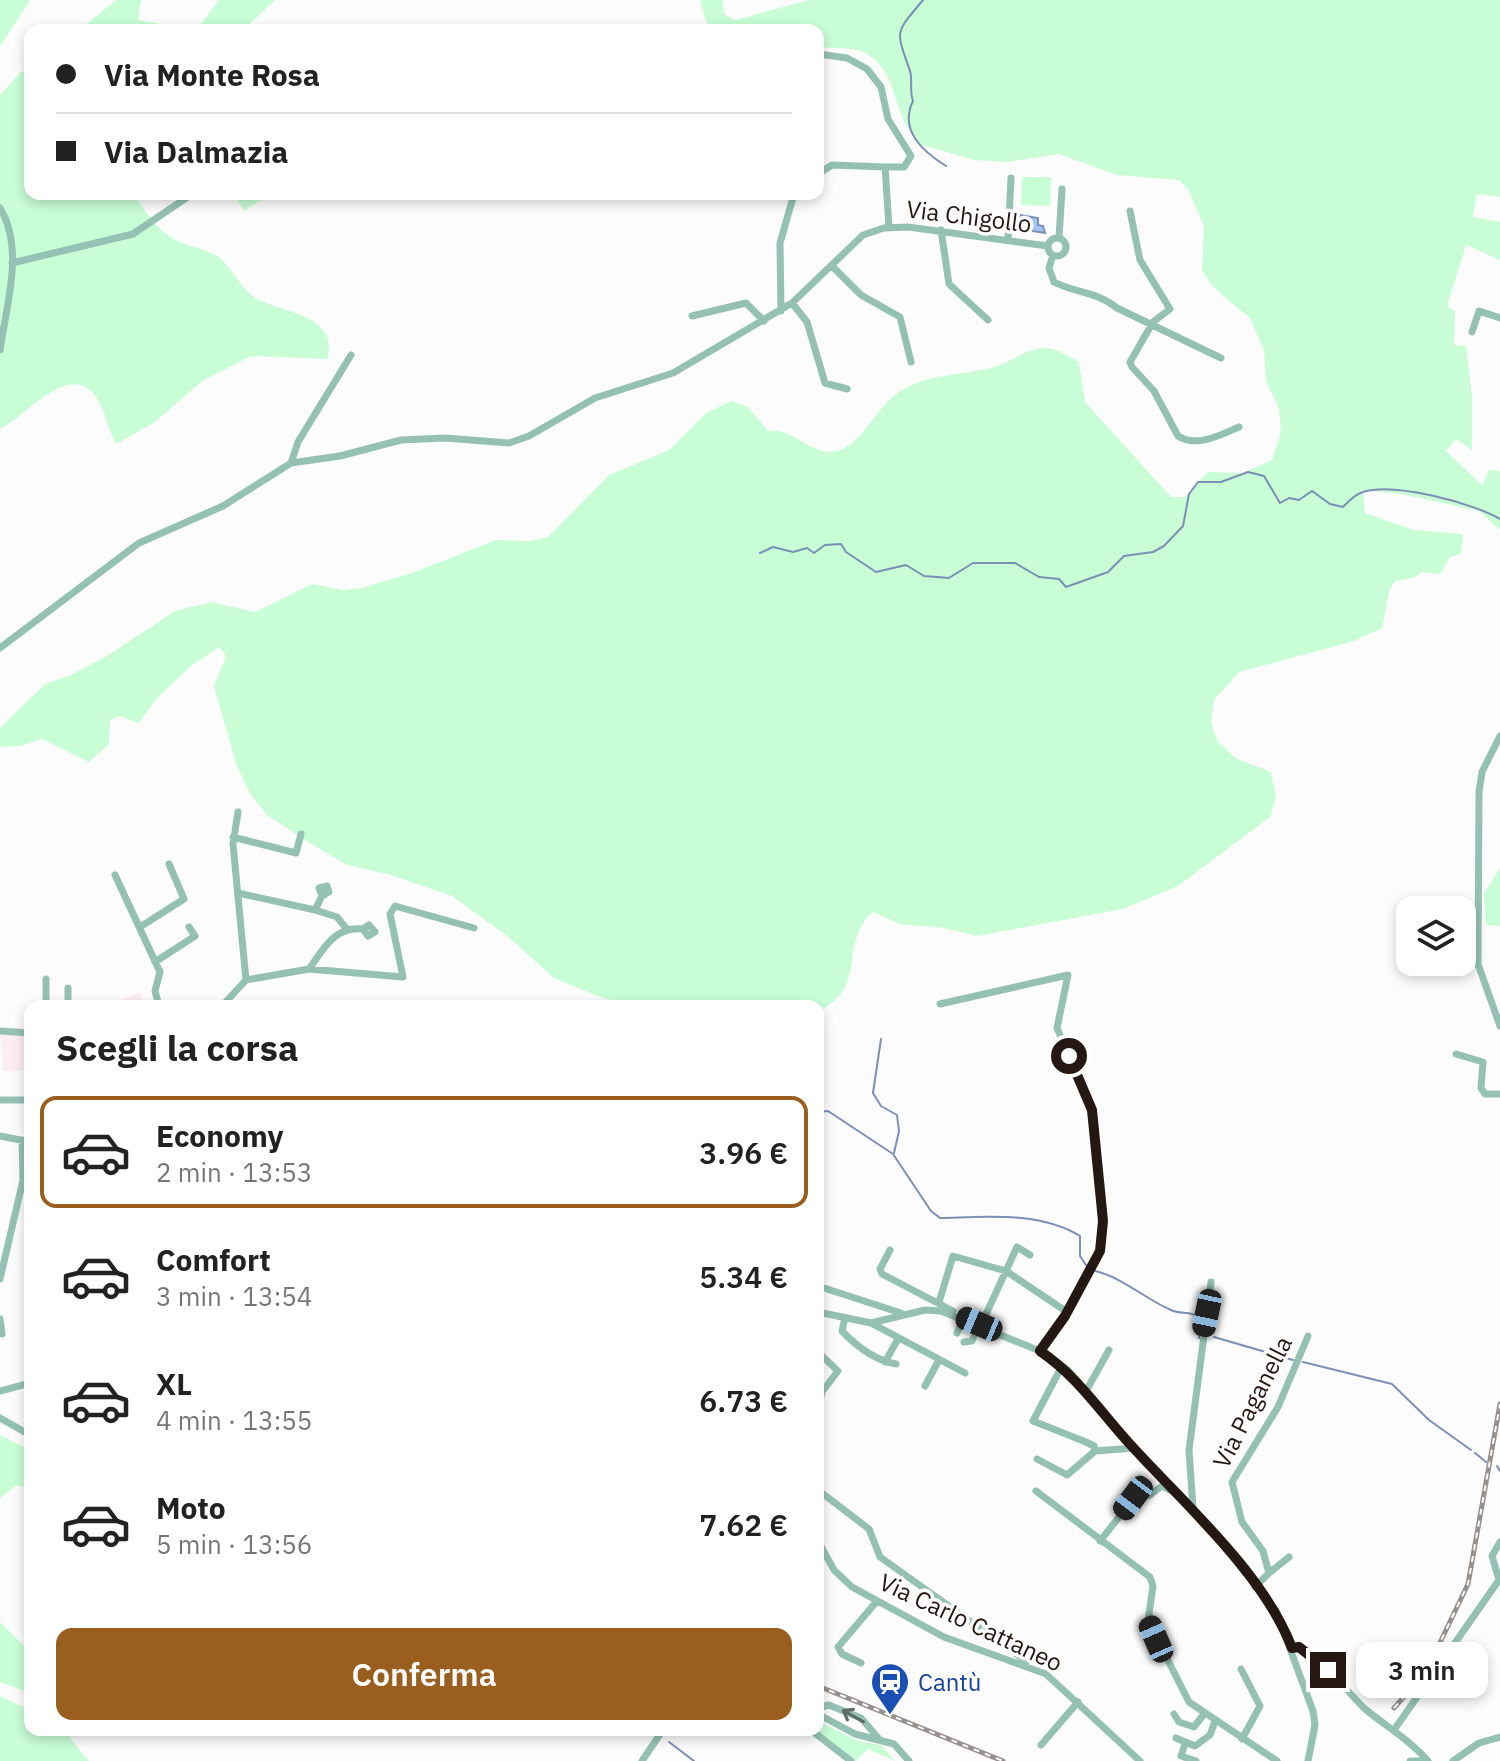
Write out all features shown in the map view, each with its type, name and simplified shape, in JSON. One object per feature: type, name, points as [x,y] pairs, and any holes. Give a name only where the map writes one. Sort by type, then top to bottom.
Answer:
[{"type":"street","name":"Via Chigollo","points":[[824,55],[847,58],[867,69],[881,87],[888,119],[911,156],[904,167],[885,167]]},
{"type":"street","points":[[0,648],[139,543],[223,506],[291,463],[340,456],[401,440],[445,438],[509,443],[529,436],[595,398],[673,373],[764,321],[792,303],[863,235],[887,228],[885,167],[832,165],[824,170]]},
{"type":"street","points":[[1008,240],[1011,178]]},
{"type":"street","points":[[1059,238],[1062,189]]},
{"type":"street","points":[[12,263],[133,234],[183,200]]},
{"type":"street","points":[[781,311],[780,243],[792,200]]},
{"type":"street","points":[[0,208],[10,232],[12,263],[0,350]]},
{"type":"street","points":[[1130,211],[1140,260],[1170,306],[1169,313],[1153,322],[1130,362],[1154,391],[1178,436],[1199,440],[1239,427]]},
{"type":"street","name":"Via Chigollo","points":[[887,228],[941,230],[1048,246]]},
{"type":"street","points":[[941,230],[949,284],[988,320]]},
{"type":"street","points":[[1059,238],[1066,243],[1066,250],[1059,256],[1053,255],[1048,246],[1059,238]]},
{"type":"street","name":"Via Chigollo","points":[[1053,255],[1049,268],[1054,282],[1070,290],[1104,297],[1117,308],[1153,322],[1221,358]]},
{"type":"street","points":[[833,267],[861,295],[900,317],[911,362]]},
{"type":"street","points":[[692,316],[746,303],[764,321]]},
{"type":"street","points":[[792,303],[807,322],[825,383],[847,389]]},
{"type":"street","points":[[1472,332],[1479,311],[1500,318]]},
{"type":"street","points":[[291,463],[298,442],[351,355]]},
{"type":"street","points":[[1500,736],[1482,772],[1479,792],[1478,964],[1500,1026]]},
{"type":"street","points":[[238,812],[233,837],[246,980]]},
{"type":"street","points":[[233,837],[296,853],[301,834]]},
{"type":"street","points":[[140,927],[184,899],[169,864]]},
{"type":"street","points":[[115,875],[160,972],[155,991],[157,1000]]},
{"type":"street","points":[[238,893],[337,917],[346,928]]},
{"type":"street","points":[[315,910],[322,896]]},
{"type":"street","points":[[228,1000],[246,980],[309,969],[403,977],[392,908],[398,906],[423,917],[474,928]]},
{"type":"street","points":[[155,962],[195,936],[189,927]]},
{"type":"street","points":[[309,969],[331,938],[346,928],[363,929]]},
{"type":"street","points":[[940,1004],[1068,975],[1057,1028],[1092,1110],[1103,1221],[1100,1251],[1067,1312],[1040,1351]]},
{"type":"street","points":[[46,979],[46,1000]]},
{"type":"street","points":[[68,988],[68,1000]]},
{"type":"street","points":[[0,1031],[24,1033]]},
{"type":"street","points":[[1456,1054],[1483,1062],[1485,1073],[1481,1088],[1485,1094],[1500,1094]]},
{"type":"street","points":[[0,1100],[24,1100]]},
{"type":"street","points":[[0,1136],[24,1141]]},
{"type":"street","points":[[0,1279],[24,1167]]},
{"type":"street","points":[[939,1302],[953,1256],[952,1244]]},
{"type":"street","points":[[964,1342],[972,1341],[1017,1247],[1030,1255]]},
{"type":"street","points":[[890,1250],[880,1269],[882,1274],[961,1316],[1040,1351],[1062,1366],[1134,1448],[1193,1508],[1278,1615],[1315,1720],[1308,1761]]},
{"type":"street","points":[[953,1256],[1006,1271],[1067,1312]]},
{"type":"street","points":[[1193,1508],[1189,1450],[1211,1282]]},
{"type":"street","points":[[824,1288],[903,1314]]},
{"type":"street","points":[[871,1323],[925,1310],[961,1316]]},
{"type":"street","points":[[824,1313],[871,1323],[965,1373]]},
{"type":"street","points":[[957,1333],[961,1316]]},
{"type":"street","points":[[845,1318],[842,1331],[846,1335],[864,1351],[896,1364]]},
{"type":"street","points":[[0,1319],[2,1334]]},
{"type":"street","name":"Via Paganella","points":[[1269,1573],[1267,1557],[1242,1522],[1232,1482],[1278,1407],[1308,1336]]},
{"type":"street","points":[[885,1362],[898,1339]]},
{"type":"street","points":[[1086,1391],[1109,1350]]},
{"type":"street","points":[[824,1358],[838,1371],[824,1389]]},
{"type":"street","points":[[925,1386],[939,1360]]},
{"type":"street","points":[[1062,1366],[1033,1421],[1086,1442],[1094,1446],[1095,1451]]},
{"type":"street","points":[[0,1391],[24,1385]]},
{"type":"street","points":[[1,1420],[24,1432]]},
{"type":"street","points":[[1037,1459],[1067,1475],[1095,1451],[1134,1448]]},
{"type":"street","points":[[1100,1541],[1136,1496],[1150,1495],[1162,1486],[1185,1499]]},
{"type":"street","points":[[1036,1491],[1100,1541],[1133,1561],[1151,1580],[1148,1621],[1189,1702],[1277,1761]]},
{"type":"street","points":[[824,1495],[869,1529],[880,1557],[977,1624],[1024,1660],[1025,1666]]},
{"type":"street","points":[[1394,1730],[1499,1580],[1492,1556],[1500,1542]]},
{"type":"street","points":[[1255,1587],[1289,1557]]},
{"type":"street","name":"Via Carlo Cattaneo","points":[[824,1558],[845,1582],[944,1637],[1055,1680],[1140,1761]]},
{"type":"street","points":[[861,1663],[842,1654],[838,1647],[877,1601]]},
{"type":"street","points":[[1292,1648],[1299,1647],[1325,1667],[1366,1709],[1428,1761]]},
{"type":"street","points":[[1241,1669],[1260,1706],[1242,1739]]},
{"type":"street","points":[[1041,1745],[1078,1702]]},
{"type":"street","points":[[824,1708],[829,1705],[861,1718],[881,1740]]},
{"type":"street","points":[[1174,1714],[1179,1722],[1194,1727],[1204,1714]]},
{"type":"street","points":[[824,1715],[855,1734],[894,1744],[909,1761]]},
{"type":"street","points":[[1176,1738],[1195,1746],[1203,1741],[1215,1721]]},
{"type":"street","points":[[642,1761],[659,1736]]},
{"type":"street","points":[[819,1736],[851,1761]]},
{"type":"street","points":[[1453,1761],[1479,1743],[1500,1737]]},
{"type":"street","points":[[1185,1744],[1181,1756],[1196,1761]]},
{"type":"street","points":[[1410,1761],[1421,1761]]},
{"type":"shaded area","points":[[139,992],[143,1000],[122,1000]]},
{"type":"shaded area","points":[[0,1032],[24,1032],[24,1071],[3,1071]]},
{"type":"green space","points":[[0,0],[30,0],[1,45],[0,44]]},
{"type":"green space","points":[[116,0],[141,0],[138,20],[160,24],[86,24]]},
{"type":"green space","points":[[219,0],[275,0],[249,24],[201,24]]},
{"type":"green space","points":[[700,0],[723,0],[724,14],[735,20],[809,0],[1500,0],[1500,197],[1477,194],[1473,217],[1500,222],[1500,260],[1466,245],[1447,306],[1455,311],[1454,345],[1466,346],[1472,395],[1472,450],[1456,439],[1446,451],[1482,485],[1489,470],[1500,471],[1500,530],[1479,511],[1402,494],[1363,490],[1365,513],[1414,530],[1463,534],[1461,554],[1450,557],[1440,574],[1422,572],[1413,578],[1395,581],[1389,591],[1382,628],[1354,641],[1239,672],[1214,700],[1211,723],[1218,742],[1237,759],[1271,772],[1276,796],[1270,817],[1178,886],[1123,909],[977,936],[944,928],[900,924],[873,912],[858,933],[845,987],[824,1008],[824,1000],[611,1000],[554,978],[506,935],[452,896],[388,874],[347,865],[267,815],[249,792],[236,764],[214,686],[226,656],[219,647],[191,666],[156,699],[139,723],[119,716],[110,720],[109,744],[89,762],[42,739],[21,746],[0,747],[0,728],[45,684],[71,675],[107,656],[175,611],[211,602],[255,612],[312,584],[343,590],[361,588],[412,573],[496,540],[530,541],[548,537],[609,475],[669,450],[706,413],[732,401],[748,407],[768,431],[787,433],[819,450],[837,451],[854,441],[891,398],[910,386],[933,378],[994,367],[1031,351],[1049,348],[1079,362],[1085,402],[1171,497],[1185,497],[1208,472],[1243,473],[1272,460],[1281,432],[1279,409],[1266,381],[1264,350],[1250,318],[1213,287],[1202,270],[1204,226],[1188,189],[1179,180],[1117,175],[1059,154],[1008,162],[975,160],[918,144],[904,120],[885,71],[872,57],[858,50],[824,47],[824,24],[708,24]]},
{"type":"green space","points":[[24,71],[24,200],[138,200],[163,232],[181,243],[220,258],[251,295],[317,324],[329,344],[327,359],[251,356],[202,381],[155,422],[116,444],[96,397],[85,387],[74,384],[48,394],[0,429],[0,95]]},
{"type":"green space","points":[[1022,177],[1051,177],[1050,206],[1021,205]]},
{"type":"green space","points":[[237,200],[261,200],[244,211]]},
{"type":"green space","points":[[1500,868],[1500,926],[1486,925],[1484,893]]},
{"type":"green space","points":[[0,1435],[24,1447],[24,1487],[17,1485],[0,1498]]},
{"type":"green space","points":[[0,1622],[24,1646],[24,1691],[0,1682]]},
{"type":"green space","points":[[0,1696],[24,1707],[24,1736],[71,1736],[89,1761],[0,1761]]},
{"type":"green space","points":[[824,1724],[858,1741],[881,1745],[895,1761],[868,1749],[856,1761],[824,1736]]},
{"type":"water","points":[[1020,215],[1038,218],[1038,225],[1043,226],[1045,233],[1014,228]]},
{"type":"waterway","points":[[923,0],[900,32],[911,75],[913,101],[909,121],[915,139],[946,166]]},
{"type":"waterway","points":[[760,553],[773,547],[793,552],[807,548],[814,553],[825,545],[841,544],[846,552],[876,572],[906,565],[924,576],[949,578],[973,563],[1015,563],[1039,577],[1059,579],[1066,587],[1108,572],[1124,556],[1153,552],[1164,546],[1183,526],[1189,494],[1198,482],[1221,482],[1248,472],[1264,476],[1280,503],[1289,498],[1299,500],[1312,491],[1330,504],[1343,507],[1360,493],[1394,490],[1453,501],[1500,519]]},
{"type":"waterway","points":[[881,1039],[873,1093],[881,1106],[897,1115],[899,1131],[894,1153]]},
{"type":"waterway","points":[[824,1111],[828,1111],[893,1154],[931,1211],[940,1218],[1012,1217],[1047,1222],[1080,1236],[1080,1256],[1088,1268]]},
{"type":"waterway","points":[[1095,1271],[1115,1278],[1171,1310],[1197,1316],[1201,1319],[1199,1338]]},
{"type":"waterway","points":[[1214,1337],[1293,1360]]},
{"type":"waterway","points":[[1303,1362],[1392,1384],[1429,1420],[1471,1450]]},
{"type":"waterway","points":[[1475,1453],[1486,1462]]},
{"type":"waterway","points":[[1497,1466],[1500,1471]]},
{"type":"waterway","points":[[669,1742],[694,1761]]},
{"type":"railway","points":[[1394,1708],[1426,1672],[1468,1584],[1500,1404]]},
{"type":"railway","points":[[824,1688],[1003,1761]]},
{"type":"place","name":"Cantù","points":[[890,1716]]},
{"type":"route","points":[[1069,1056],[1092,1110],[1103,1221],[1100,1251],[1065,1316],[1040,1351],[1068,1370],[1130,1444],[1193,1508],[1276,1611],[1292,1648],[1299,1647],[1328,1670]]}]
